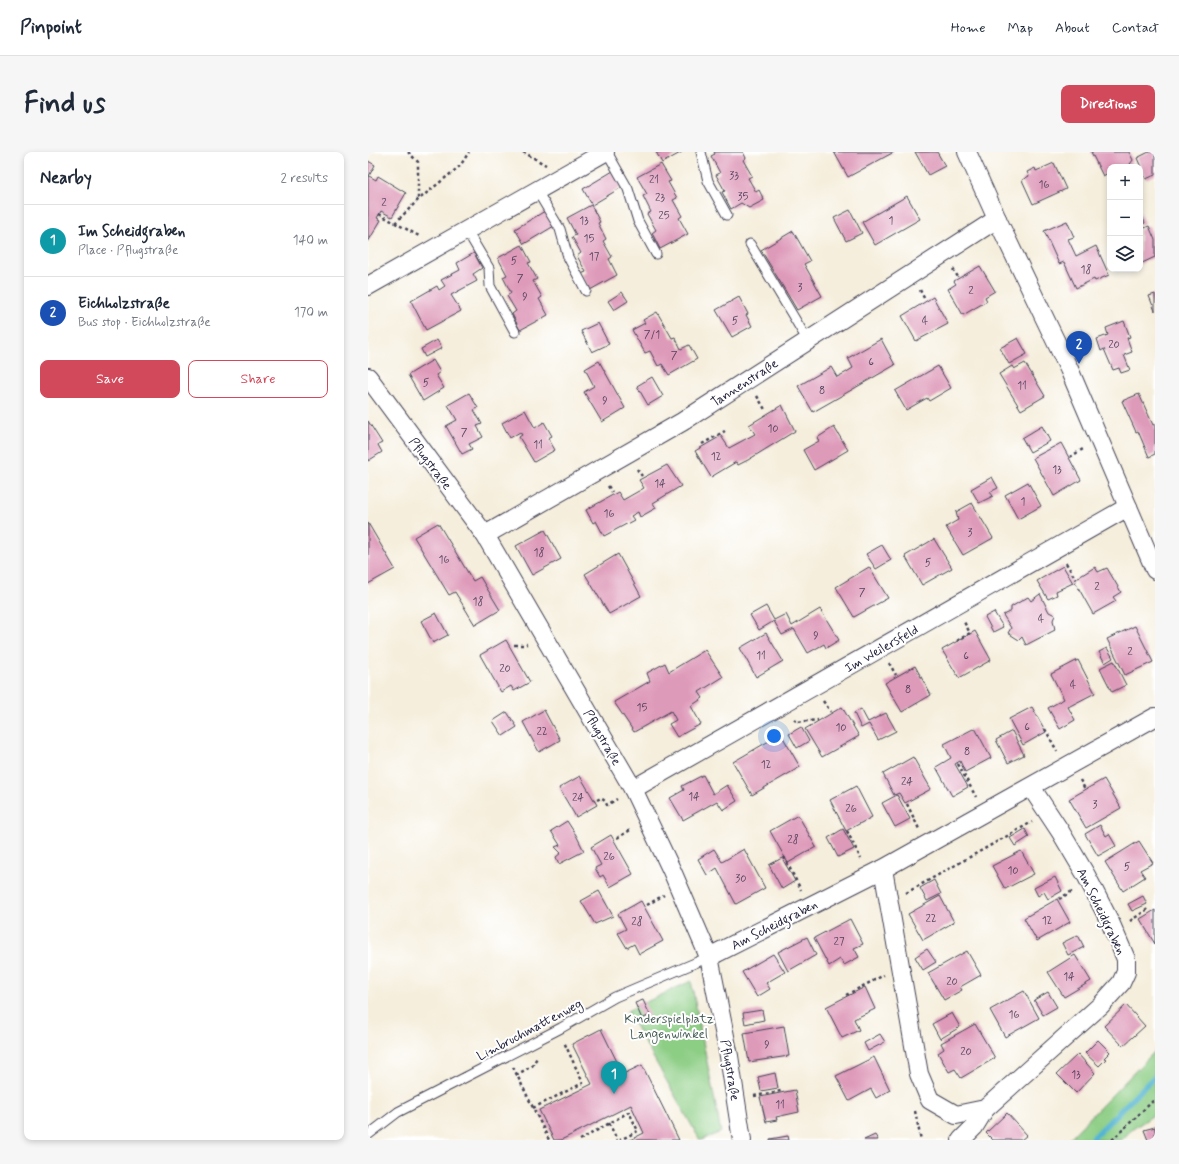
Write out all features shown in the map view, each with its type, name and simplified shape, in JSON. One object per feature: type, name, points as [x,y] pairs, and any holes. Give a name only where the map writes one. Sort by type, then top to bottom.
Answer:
[{"type":"street","points":[[368,286],[438,248],[606,152]]},
{"type":"street","points":[[967,152],[997,219],[1069,369],[1155,570]]},
{"type":"street","name":"Tannenstraße","points":[[485,535],[682,422],[997,219]]},
{"type":"street","name":"Pflugstraße","points":[[368,377],[485,535],[633,789],[672,871],[709,957],[729,1056],[742,1140]]},
{"type":"street","name":"Im Weilersfeld","points":[[633,789],[1128,507]]},
{"type":"street","name":"Am Scheidgraben","points":[[709,957],[927,845],[1155,717]]},
{"type":"street","name":"Am Scheidgraben","points":[[962,1140],[974,1127],[985,1109],[1101,1005],[1121,983],[1126,972],[1126,959],[1110,922],[1086,875],[1031,787]]},
{"type":"street","points":[[876,872],[889,903],[919,1074],[930,1100],[956,1115],[985,1109]]},
{"type":"lane","points":[[606,152],[628,189],[638,221],[656,254]]},
{"type":"lane","points":[[701,152],[708,181],[727,215]]},
{"type":"lane","points":[[537,191],[560,229],[568,257],[586,291]]},
{"type":"lane","points":[[467,231],[489,268],[490,286],[516,332]]},
{"type":"lane","points":[[750,244],[808,341]]},
{"type":"lane","name":"Limbruchmattenweg","points":[[368,1135],[398,1112],[507,1056],[615,997],[709,957]]},
{"type":"path","points":[[408,152],[418,162],[418,200]]},
{"type":"path","points":[[395,223],[418,200],[460,166],[469,152]]},
{"type":"path","points":[[379,214],[438,248]]},
{"type":"path","points":[[702,444],[725,431]]},
{"type":"path","points":[[955,606],[970,633],[957,641]]},
{"type":"path","points":[[1046,728],[1066,767]]},
{"type":"path","points":[[958,764],[985,813]]},
{"type":"path","points":[[597,800],[601,798],[607,805]]},
{"type":"path","points":[[907,804],[927,845]]},
{"type":"path","points":[[889,903],[1048,813]]},
{"type":"path","points":[[847,831],[876,872]]},
{"type":"path","points":[[784,857],[809,906]]},
{"type":"path","points":[[846,995],[900,967]]},
{"type":"path","points":[[533,1108],[583,1083],[564,1041],[558,1044]]},
{"type":"path","points":[[516,1075],[532,1066],[540,1053]]},
{"type":"path","points":[[507,1056],[549,1140]]},
{"type":"path","points":[[736,1099],[781,1091]]},
{"type":"path","points":[[1112,1140],[1155,1099]]},
{"type":"path","points":[[914,1105],[921,1140]]},
{"type":"path","points":[[580,1140],[629,1112],[638,1131],[618,1140],[609,1124]]},
{"type":"path","points":[[588,1135],[591,1140]]},
{"type":"green space","name":"Kinderspielplatz Langenwinkel","points":[[691,981],[721,1132],[701,1140],[627,1011]]},
{"type":"green space","points":[[1155,1051],[1155,1114],[1130,1131],[1122,1140],[1068,1140]]},
{"type":"building","points":[[656,152],[682,152],[662,163]]},
{"type":"building","points":[[714,152],[743,152],[746,158],[743,160],[752,176],[748,178],[756,192],[759,190],[764,200],[749,208],[741,203],[731,209],[722,192],[725,191],[716,175],[720,173],[711,156],[715,154]]},
{"type":"building","points":[[834,152],[894,152],[848,177]]},
{"type":"building","points":[[915,152],[937,152],[945,166],[928,175]]},
{"type":"building","points":[[1091,152],[1129,152],[1133,160],[1130,164],[1107,164],[1107,174],[1103,176]]},
{"type":"building","points":[[1149,152],[1155,152],[1155,175],[1146,179],[1143,172],[1143,164],[1140,164],[1137,158]]},
{"type":"building","points":[[368,161],[375,165],[369,176],[376,180],[378,176],[406,193],[392,217],[381,211],[377,218],[381,220],[368,242]]},
{"type":"building","points":[[1054,163],[1066,189],[1033,204],[1022,180],[1029,176],[1027,172],[1035,168],[1036,171]]},
{"type":"building","points":[[661,164],[671,181],[668,182],[677,198],[673,200],[682,216],[679,218],[688,234],[660,249],[652,233],[656,230],[647,214],[651,212],[643,196],[647,194],[637,177]]},
{"type":"building","points":[[613,171],[622,187],[592,205],[583,189]]},
{"type":"building","points":[[907,196],[920,219],[875,245],[862,222]]},
{"type":"building","points":[[591,205],[600,222],[598,223],[606,239],[603,241],[612,257],[609,259],[617,275],[590,290],[581,274],[586,272],[577,256],[581,253],[572,237],[576,235],[567,218]]},
{"type":"building","points":[[850,210],[862,233],[846,241],[834,218]]},
{"type":"building","points":[[545,211],[554,226],[524,244],[515,229]]},
{"type":"building","points":[[1067,221],[1074,237],[1068,239],[1076,256],[1096,246],[1109,275],[1095,281],[1094,279],[1076,288],[1064,262],[1059,264],[1044,231]]},
{"type":"building","points":[[1149,226],[1155,240],[1155,257],[1143,263],[1143,236],[1143,229]]},
{"type":"building","points":[[793,231],[810,261],[804,264],[822,296],[797,310],[761,250]]},
{"type":"building","points":[[522,245],[531,262],[528,263],[537,279],[533,281],[542,297],[539,299],[548,315],[520,330],[512,314],[516,311],[507,296],[511,293],[503,277],[507,275],[498,258]]},
{"type":"building","points":[[474,253],[482,268],[473,274],[477,281],[451,295],[461,311],[426,330],[411,301],[437,286],[439,290],[445,286],[441,280],[460,270],[457,263]]},
{"type":"building","points":[[980,266],[995,291],[985,297],[987,301],[963,315],[948,289],[956,284],[954,281]]},
{"type":"building","points":[[622,292],[628,301],[614,310],[608,301]]},
{"type":"building","points":[[1155,294],[1155,311],[1149,296]]},
{"type":"building","points":[[739,297],[748,314],[746,315],[752,326],[732,337],[716,310]]},
{"type":"building","points":[[933,297],[948,324],[916,341],[902,316]]},
{"type":"building","points":[[657,312],[672,338],[675,337],[681,349],[689,345],[697,359],[669,375],[662,364],[658,366],[650,351],[645,353],[632,330],[645,323],[643,320]]},
{"type":"building","points":[[1124,321],[1130,337],[1127,338],[1132,352],[1124,355],[1130,370],[1121,373],[1119,368],[1113,370],[1104,349],[1101,351],[1097,339],[1108,335],[1106,328]]},
{"type":"building","points":[[598,323],[609,344],[592,352],[581,331]]},
{"type":"building","points":[[1018,338],[1027,354],[1009,364],[1000,348]]},
{"type":"building","points":[[881,339],[895,365],[813,412],[798,386],[831,367],[837,377],[845,373],[853,368],[848,358]]},
{"type":"building","points":[[437,340],[442,348],[425,357],[421,349]]},
{"type":"building","points":[[433,360],[440,372],[436,375],[444,388],[423,401],[408,375]]},
{"type":"building","points":[[599,361],[625,408],[602,422],[584,392],[594,386],[585,369]]},
{"type":"building","points":[[1025,363],[1045,396],[1021,410],[999,374],[1012,366],[1014,369]]},
{"type":"building","points":[[938,366],[951,388],[929,401],[927,398],[906,410],[895,391]]},
{"type":"building","points":[[652,377],[663,396],[648,405],[637,386]]},
{"type":"building","points":[[469,393],[478,408],[474,410],[482,424],[477,426],[483,437],[469,444],[472,449],[462,454],[446,426],[457,420],[448,405]]},
{"type":"building","points":[[1139,394],[1153,425],[1155,424],[1155,454],[1149,457],[1138,431],[1136,432],[1122,401]]},
{"type":"building","points":[[782,405],[795,431],[748,460],[738,465],[736,462],[711,477],[695,451],[721,436],[729,448],[755,434],[749,425]]},
{"type":"building","points":[[525,410],[535,428],[544,422],[552,436],[548,438],[555,450],[534,462],[519,437],[522,435],[520,432],[510,438],[502,423]]},
{"type":"building","points":[[368,421],[382,443],[378,445],[382,452],[368,461]]},
{"type":"building","points":[[1042,426],[1050,441],[1030,452],[1022,438]]},
{"type":"building","points":[[834,427],[848,450],[814,470],[803,450],[819,441],[817,438]]},
{"type":"building","points":[[1061,443],[1081,480],[1054,496],[1033,458]]},
{"type":"building","points":[[667,465],[681,486],[653,503],[656,508],[640,517],[638,512],[631,516],[634,520],[604,536],[596,521],[593,523],[586,510],[618,492],[623,500],[644,488],[639,480]]},
{"type":"building","points":[[992,477],[998,488],[990,492],[993,496],[979,503],[971,489]]},
{"type":"building","points":[[1028,482],[1041,506],[1018,519],[1005,495]]},
{"type":"building","points":[[972,503],[993,538],[963,555],[946,527],[958,520],[956,512]]},
{"type":"building","points":[[368,523],[395,569],[368,584]]},
{"type":"building","points":[[438,523],[473,581],[480,577],[500,610],[475,625],[455,592],[449,595],[414,537]]},
{"type":"building","points":[[545,530],[561,559],[532,575],[516,546]]},
{"type":"building","points":[[934,539],[952,568],[922,585],[905,556]]},
{"type":"building","points":[[882,545],[891,560],[876,569],[866,554]]},
{"type":"building","points":[[618,554],[641,596],[609,614],[585,574]]},
{"type":"building","points":[[1063,566],[1073,583],[1056,591],[1057,595],[1048,599],[1037,581]]},
{"type":"building","points":[[869,567],[888,598],[854,617],[836,587]]},
{"type":"building","points":[[1095,567],[1098,572],[1107,568],[1121,592],[1113,597],[1116,601],[1093,614],[1074,580]]},
{"type":"building","points":[[1040,594],[1049,612],[1055,615],[1053,620],[1055,630],[1026,645],[1022,637],[1019,640],[1008,633],[1011,628],[1003,615],[1011,611],[1011,607],[1028,597],[1031,601]]},
{"type":"building","points":[[766,606],[774,620],[786,614],[792,626],[820,609],[839,640],[826,648],[824,644],[808,653],[794,629],[782,635],[774,621],[759,630],[750,615]]},
{"type":"building","points":[[994,612],[1003,627],[993,632],[985,617]]},
{"type":"building","points":[[436,613],[448,635],[433,643],[421,621]]},
{"type":"building","points":[[1135,626],[1153,662],[1125,675],[1107,639]]},
{"type":"building","points":[[975,631],[991,660],[959,678],[942,650]]},
{"type":"building","points":[[766,633],[783,661],[756,677],[740,648]]},
{"type":"building","points":[[506,640],[530,682],[514,691],[511,686],[501,692],[480,655]]},
{"type":"building","points":[[1107,648],[1113,658],[1105,663],[1099,652]]},
{"type":"building","points":[[705,650],[723,677],[699,692],[703,698],[691,706],[701,724],[677,737],[669,724],[676,720],[671,711],[634,732],[614,702],[650,681],[647,673],[665,663],[669,672]]},
{"type":"building","points":[[1078,660],[1095,693],[1068,707],[1075,720],[1060,729],[1048,708],[1064,699],[1051,674]]},
{"type":"building","points":[[1114,661],[1126,685],[1112,692],[1100,668]]},
{"type":"building","points":[[915,666],[931,695],[902,712],[885,683]]},
{"type":"building","points":[[842,707],[859,736],[822,757],[805,729]]},
{"type":"building","points":[[1032,707],[1046,732],[1023,745],[1009,719]]},
{"type":"building","points":[[861,709],[868,722],[886,713],[896,731],[878,740],[869,724],[861,728],[854,713]]},
{"type":"building","points":[[544,710],[560,740],[539,752],[523,722]]},
{"type":"building","points":[[507,712],[517,727],[503,736],[493,721]]},
{"type":"building","points":[[801,727],[809,741],[797,748],[789,734]]},
{"type":"building","points":[[975,728],[991,758],[965,772],[960,761],[955,764],[968,787],[952,796],[936,767],[951,758],[944,744]]},
{"type":"building","points":[[1012,731],[1024,755],[1008,763],[996,740]]},
{"type":"building","points":[[781,734],[800,767],[752,795],[733,762]]},
{"type":"building","points":[[913,757],[931,789],[905,803],[899,793],[894,795],[883,774]]},
{"type":"building","points":[[703,775],[713,794],[727,785],[737,801],[723,810],[717,801],[683,820],[670,798],[684,790],[682,786]]},
{"type":"building","points":[[580,776],[597,805],[576,817],[559,788]]},
{"type":"building","points":[[1104,779],[1121,808],[1086,828],[1069,799]]},
{"type":"building","points":[[856,786],[872,817],[846,831],[830,800]]},
{"type":"building","points":[[897,795],[910,819],[895,827],[882,803]]},
{"type":"building","points":[[798,815],[816,847],[788,863],[770,831]]},
{"type":"building","points":[[567,821],[584,851],[559,864],[556,857],[561,853],[555,847],[560,845],[551,831]]},
{"type":"building","points":[[1100,825],[1106,836],[1109,834],[1116,846],[1098,856],[1085,834]]},
{"type":"building","points":[[843,829],[854,849],[838,857],[828,838]]},
{"type":"building","points":[[1025,829],[1029,837],[1015,846],[1010,838]]},
{"type":"building","points":[[611,835],[633,874],[610,887],[603,875],[600,877],[595,868],[601,865],[591,847]]},
{"type":"building","points":[[1139,841],[1153,863],[1140,870],[1145,877],[1123,891],[1105,862]]},
{"type":"building","points":[[714,849],[722,862],[744,849],[765,888],[736,904],[717,868],[707,875],[698,859]]},
{"type":"building","points":[[1021,851],[1034,874],[1005,889],[992,866]]},
{"type":"building","points":[[782,858],[795,881],[782,889],[769,865]]},
{"type":"building","points":[[1055,877],[1062,891],[1048,899],[1044,892],[1038,896],[1034,888]]},
{"type":"building","points":[[934,880],[941,894],[927,901],[920,888]]},
{"type":"building","points":[[599,891],[613,916],[595,924],[581,901]]},
{"type":"building","points":[[940,896],[954,922],[923,940],[908,914]]},
{"type":"building","points":[[1143,896],[1147,904],[1132,911],[1128,904]]},
{"type":"building","points":[[1057,899],[1070,922],[1037,941],[1024,918]]},
{"type":"building","points":[[641,901],[663,941],[639,954],[634,944],[627,948],[618,933],[626,929],[618,914]]},
{"type":"building","points":[[1155,910],[1155,944],[1140,919]]},
{"type":"building","points":[[850,919],[863,944],[854,948],[859,957],[844,965],[840,959],[829,966],[814,938]]},
{"type":"building","points":[[1078,935],[1084,947],[1068,955],[1062,943]]},
{"type":"building","points":[[807,937],[816,955],[788,971],[778,952]]},
{"type":"building","points":[[927,949],[936,962],[923,970],[915,957]]},
{"type":"building","points":[[967,951],[981,975],[960,987],[962,990],[944,1000],[928,973]]},
{"type":"building","points":[[773,954],[785,972],[766,983],[770,989],[757,997],[742,972]]},
{"type":"building","points":[[1075,955],[1091,981],[1064,997],[1048,972]]},
{"type":"building","points":[[865,987],[875,1009],[854,1019],[859,1030],[842,1038],[826,1007]]},
{"type":"building","points":[[1024,991],[1039,1018],[1005,1037],[990,1010]]},
{"type":"building","points":[[1048,992],[1057,1007],[1043,1015],[1034,1000]]},
{"type":"building","points":[[643,1000],[650,1015],[642,1019],[635,1003]]},
{"type":"building","points":[[1126,1005],[1145,1026],[1123,1046],[1104,1026]]},
{"type":"building","points":[[762,1010],[764,1020],[745,1024],[743,1013]]},
{"type":"building","points":[[952,1013],[960,1027],[940,1039],[932,1024]]},
{"type":"building","points":[[975,1024],[995,1058],[961,1078],[955,1069],[949,1072],[938,1053],[944,1049],[941,1043]]},
{"type":"building","points":[[784,1026],[789,1056],[749,1062],[744,1033]]},
{"type":"building","points":[[601,1029],[623,1074],[642,1065],[679,1140],[630,1140],[644,1133],[631,1105],[561,1140],[554,1140],[539,1110],[592,1084],[572,1044]]},
{"type":"building","points":[[880,1034],[885,1042],[868,1051],[864,1043]]},
{"type":"building","points":[[1098,1040],[1110,1052],[1099,1066],[1085,1053]]},
{"type":"building","points":[[1078,1054],[1095,1073],[1076,1093],[1057,1074]]},
{"type":"building","points":[[874,1057],[890,1090],[876,1098],[871,1089],[849,1101],[836,1076]]},
{"type":"building","points":[[775,1073],[778,1088],[761,1091],[758,1077]]},
{"type":"building","points":[[795,1090],[799,1112],[776,1117],[777,1120],[766,1122],[760,1097]]},
{"type":"building","points":[[1007,1113],[1027,1135],[1021,1140],[993,1140],[986,1133]]},
{"type":"building","points":[[1155,1127],[1155,1140],[1148,1140],[1144,1130]]},
{"type":"building","points":[[875,1135],[878,1140],[864,1140]]},
{"type":"building","points":[[788,1136],[789,1140],[770,1140],[770,1139]]},
{"type":"waterway","points":[[1091,1140],[1155,1076]]},
{"type":"place","name":"Eichholzstraße","points":[[1079,364]]},
{"type":"place","name":"Im Scheidgraben","points":[[614,1094]]}]
